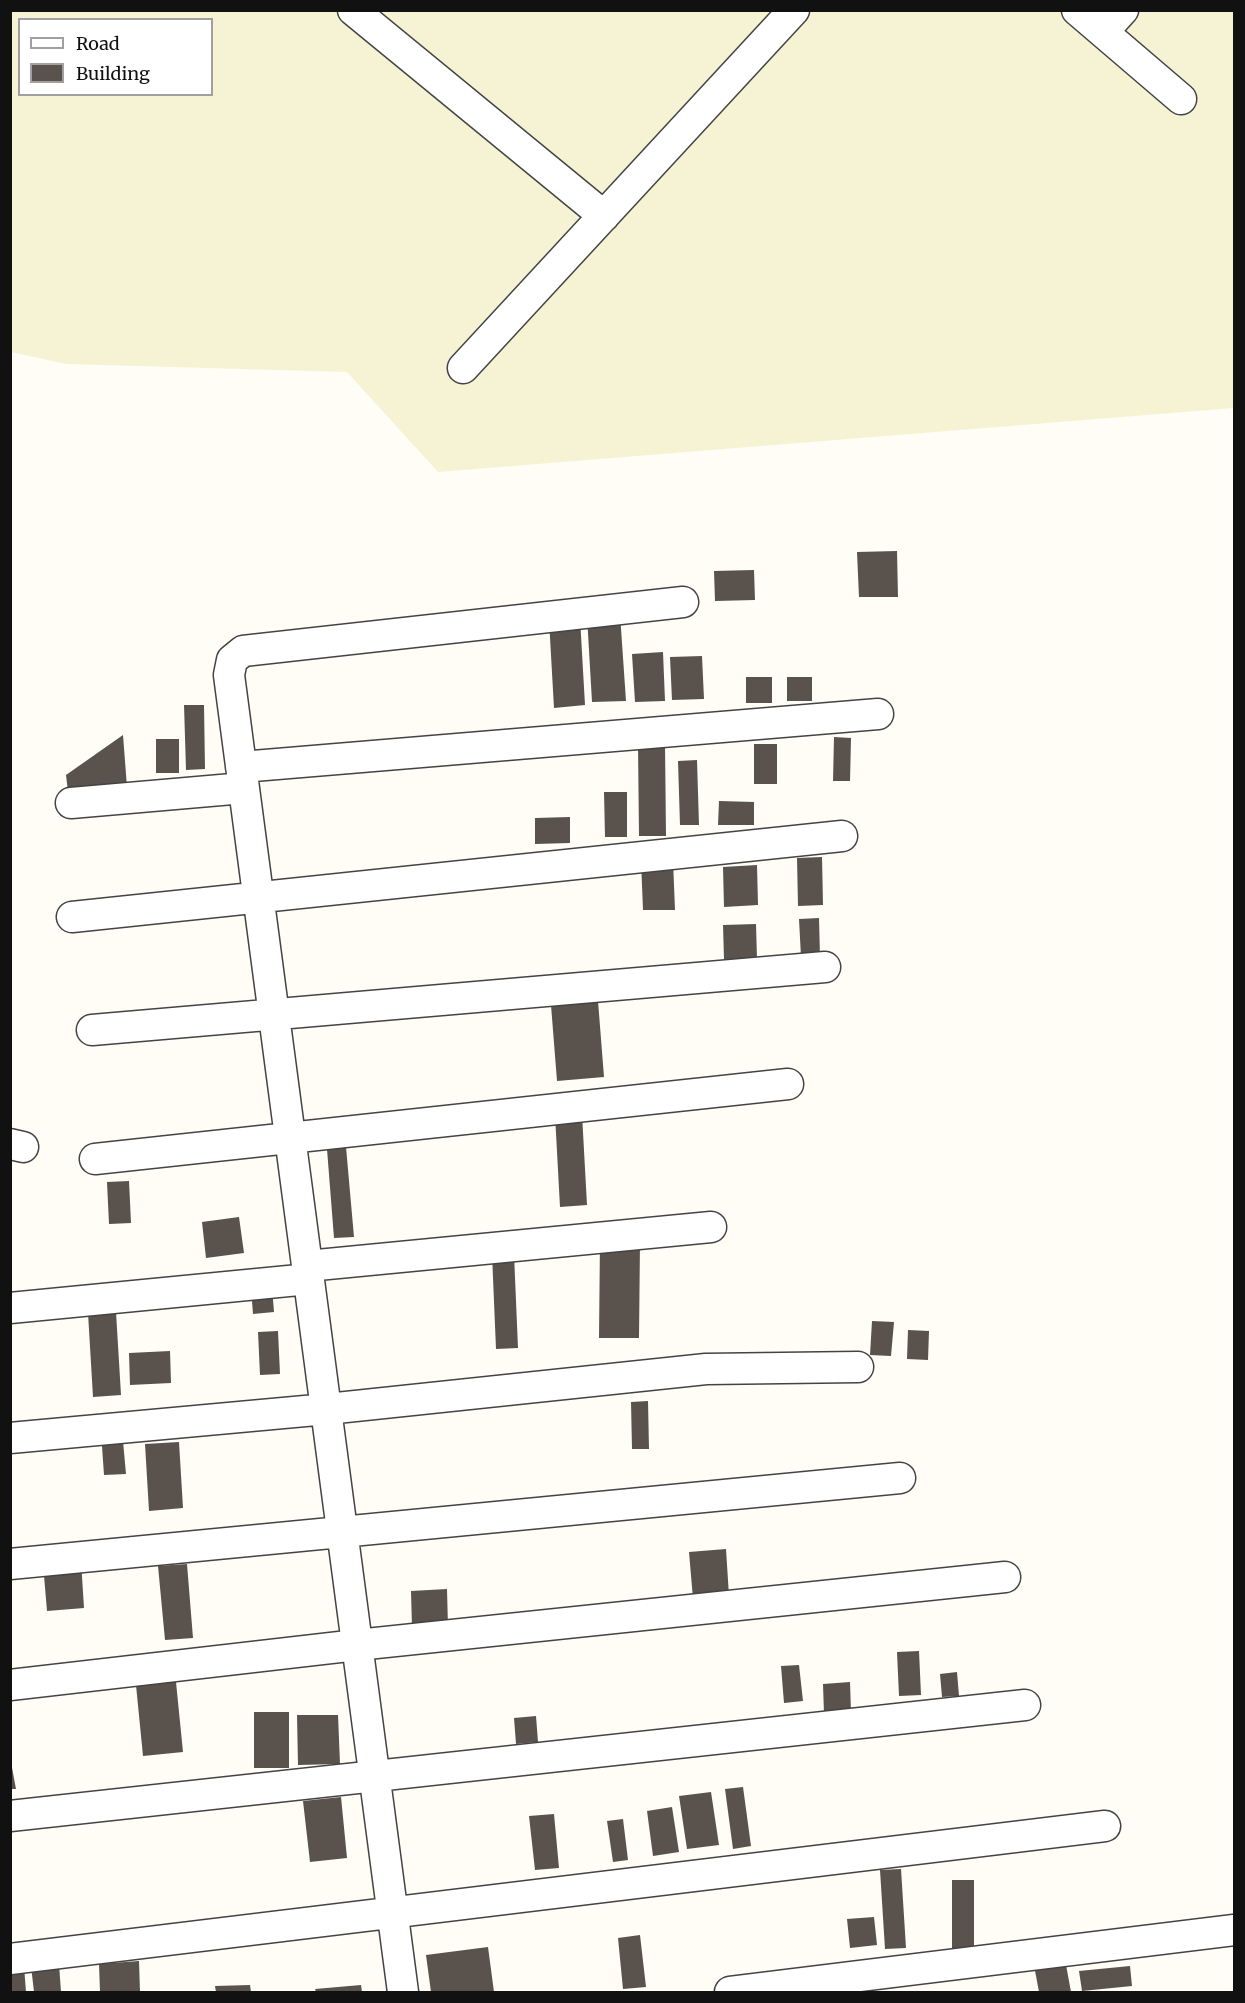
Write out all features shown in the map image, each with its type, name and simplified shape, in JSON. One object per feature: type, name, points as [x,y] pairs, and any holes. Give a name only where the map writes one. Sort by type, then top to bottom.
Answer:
[{"type":"street","points":[[353,10],[604,216]]},
{"type":"street","points":[[463,368],[794,10]]},
{"type":"street","points":[[1077,10],[1113,21],[1181,99]]},
{"type":"street","points":[[403,1992],[242,777],[229,675],[232,660],[243,651],[683,602]]},
{"type":"street","points":[[71,803],[242,777],[878,714]]},
{"type":"street","points":[[72,916],[842,836]]},
{"type":"street","points":[[92,1030],[825,967]]},
{"type":"street","points":[[95,1160],[788,1084]]},
{"type":"street","points":[[10,1308],[711,1227]]},
{"type":"street","points":[[10,1438],[327,1409],[706,1370],[858,1367]]},
{"type":"street","points":[[10,1564],[342,1530],[900,1478]]},
{"type":"street","points":[[10,1686],[357,1645],[1005,1576]]},
{"type":"street","points":[[10,1816],[1025,1705]]},
{"type":"street","points":[[10,1959],[1105,1826]]},
{"type":"street","points":[[730,1992],[1234,1930]]},
{"type":"shaded area","points":[[11,11],[1234,11],[1234,408],[438,472],[347,372],[66,364],[11,352]]},
{"type":"building","points":[[897,551],[898,597],[859,597],[857,552]]},
{"type":"building","points":[[754,570],[755,600],[715,601],[714,571]]},
{"type":"building","points":[[620,614],[626,701],[592,702],[587,616]]},
{"type":"building","points":[[580,618],[585,705],[554,708],[549,620]]},
{"type":"building","points":[[663,652],[665,701],[635,702],[632,654]]},
{"type":"building","points":[[702,656],[704,699],[672,700],[670,657]]},
{"type":"building","points":[[746,677],[772,677],[772,703],[746,703]]},
{"type":"building","points":[[787,677],[812,677],[812,701],[787,701]]},
{"type":"building","points":[[184,705],[204,705],[205,769],[186,770]]},
{"type":"building","points":[[123,735],[127,787],[68,792],[66,775]]},
{"type":"building","points":[[834,737],[851,738],[850,781],[833,781]]},
{"type":"building","points":[[156,739],[179,739],[179,773],[156,773]]},
{"type":"building","points":[[754,744],[777,744],[777,784],[754,784]]},
{"type":"building","points":[[638,745],[665,745],[666,836],[639,836]]},
{"type":"building","points":[[697,760],[699,825],[680,825],[678,761]]},
{"type":"building","points":[[604,792],[627,792],[627,837],[605,837]]},
{"type":"building","points":[[719,801],[754,802],[754,825],[718,825]]},
{"type":"building","points":[[570,817],[570,843],[535,844],[535,818]]},
{"type":"building","points":[[822,857],[823,905],[798,906],[797,858]]},
{"type":"building","points":[[673,860],[675,910],[643,910],[641,861]]},
{"type":"building","points":[[757,865],[758,905],[724,907],[723,867]]},
{"type":"building","points":[[819,918],[820,957],[801,957],[799,919]]},
{"type":"building","points":[[756,924],[757,959],[724,959],[723,925]]},
{"type":"building","points":[[598,1001],[604,1077],[557,1081],[551,1005]]},
{"type":"building","points":[[582,1114],[587,1205],[560,1207],[555,1115]]},
{"type":"building","points":[[346,1147],[354,1237],[334,1238],[327,1149]]},
{"type":"building","points":[[129,1181],[131,1223],[109,1224],[107,1182]]},
{"type":"building","points":[[239,1217],[244,1253],[206,1258],[202,1222]]},
{"type":"building","points":[[600,1240],[640,1241],[639,1338],[599,1338]]},
{"type":"building","points":[[492,1254],[514,1254],[518,1348],[496,1349]]},
{"type":"building","points":[[272,1287],[274,1312],[253,1314],[251,1288]]},
{"type":"building","points":[[116,1312],[121,1395],[93,1397],[88,1313]]},
{"type":"building","points":[[872,1321],[894,1322],[891,1356],[870,1355]]},
{"type":"building","points":[[908,1330],[929,1331],[928,1360],[907,1359]]},
{"type":"building","points":[[278,1331],[280,1374],[260,1375],[258,1332]]},
{"type":"building","points":[[170,1351],[171,1383],[130,1385],[129,1353]]},
{"type":"building","points":[[648,1401],[649,1449],[632,1449],[631,1402]]},
{"type":"building","points":[[122,1430],[126,1474],[104,1475],[101,1432]]},
{"type":"building","points":[[179,1442],[183,1508],[149,1511],[145,1444]]},
{"type":"building","points":[[726,1549],[729,1596],[693,1599],[689,1552]]},
{"type":"building","points":[[81,1561],[84,1608],[47,1611],[43,1564]]},
{"type":"building","points":[[187,1564],[193,1638],[165,1640],[158,1566]]},
{"type":"building","points":[[447,1589],[448,1627],[412,1628],[411,1591]]},
{"type":"building","points":[[919,1651],[921,1695],[899,1696],[897,1652]]},
{"type":"building","points":[[799,1665],[803,1701],[784,1703],[781,1666]]},
{"type":"building","points":[[175,1672],[183,1752],[143,1756],[135,1675]]},
{"type":"building","points":[[957,1672],[959,1696],[942,1697],[940,1674]]},
{"type":"building","points":[[850,1682],[851,1712],[824,1714],[823,1684]]},
{"type":"building","points":[[254,1712],[289,1712],[289,1768],[254,1768]]},
{"type":"building","points":[[297,1715],[338,1715],[340,1764],[298,1765]]},
{"type":"building","points":[[536,1716],[538,1742],[516,1744],[514,1718]]},
{"type":"building","points":[[10,1757],[16,1789],[10,1789]]},
{"type":"building","points":[[743,1787],[751,1846],[733,1849],[725,1789]]},
{"type":"building","points":[[711,1792],[719,1845],[687,1849],[679,1796]]},
{"type":"building","points":[[341,1797],[347,1858],[310,1862],[303,1801]]},
{"type":"building","points":[[672,1807],[679,1852],[653,1856],[647,1811]]},
{"type":"building","points":[[554,1814],[559,1868],[535,1870],[529,1816]]},
{"type":"building","points":[[623,1819],[628,1860],[613,1862],[607,1821]]},
{"type":"building","points":[[901,1869],[906,1948],[885,1949],[880,1870]]},
{"type":"building","points":[[952,1880],[974,1880],[974,1951],[952,1951]]},
{"type":"building","points":[[874,1917],[877,1945],[850,1948],[847,1919]]},
{"type":"building","points":[[640,1935],[646,1987],[623,1989],[618,1938]]},
{"type":"building","points":[[488,1947],[494,1992],[431,1992],[426,1955]]},
{"type":"building","points":[[1064,1954],[1071,1992],[1039,1992],[1033,1960]]},
{"type":"building","points":[[139,1961],[140,1992],[100,1992],[99,1964]]},
{"type":"building","points":[[59,1964],[61,1992],[34,1992],[31,1966]]},
{"type":"building","points":[[24,1966],[26,1992],[10,1992],[10,1968]]},
{"type":"building","points":[[1130,1966],[1132,1986],[1082,1991],[1079,1971]]},
{"type":"building","points":[[250,1985],[251,1992],[216,1992],[215,1986]]},
{"type":"building","points":[[361,1985],[362,1992],[316,1992],[315,1989]]}]
